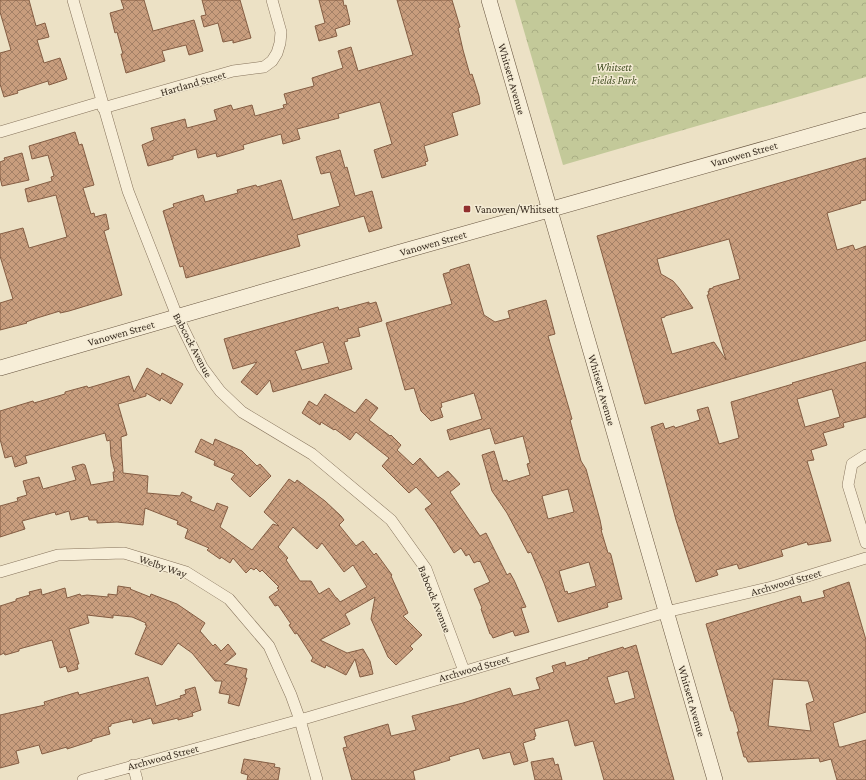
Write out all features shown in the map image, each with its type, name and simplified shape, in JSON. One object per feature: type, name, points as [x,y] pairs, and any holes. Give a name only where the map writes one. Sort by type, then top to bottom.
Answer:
[{"type":"main road","name":"Whitsett Avenue","points":[[489,0],[715,780]]},
{"type":"main road","name":"Vanowen Street","points":[[0,368],[550,209],[866,120]]},
{"type":"street","name":"Babcock Avenue","points":[[73,0],[128,191],[177,316],[202,367],[220,391],[242,412],[312,454],[391,520],[426,570],[464,671]]},
{"type":"street","name":"Hartland Street","points":[[0,132],[233,71],[264,67],[272,61],[277,53],[280,32],[272,0]]},
{"type":"street","points":[[866,455],[852,464],[848,485],[866,543]]},
{"type":"street","name":"Welby Way","points":[[0,572],[58,555],[124,553],[186,572],[228,599],[269,646],[291,695],[300,720],[317,780]]},
{"type":"street","name":"Archwood Street","points":[[83,780],[300,720],[666,612],[772,587],[866,558]]},
{"type":"street","points":[[133,765],[137,780]]},
{"type":"green space","name":"Whitsett Fields Park","points":[[515,0],[866,0],[866,77],[563,165]]},
{"type":"building","points":[[0,0],[29,0],[36,26],[45,23],[49,37],[37,40],[44,63],[60,58],[67,79],[49,85],[48,81],[4,97],[0,84],[0,53],[11,50],[0,12]]},
{"type":"building","points":[[121,0],[144,0],[153,31],[194,20],[203,51],[189,55],[186,45],[162,51],[165,61],[126,73],[121,54],[123,54],[117,32],[115,33],[110,13],[124,9]]},
{"type":"building","points":[[202,0],[240,0],[251,38],[233,43],[233,40],[223,42],[218,23],[204,27],[201,16],[206,15]]},
{"type":"building","points":[[319,0],[343,0],[344,6],[346,5],[350,24],[335,29],[337,36],[319,41],[315,26],[325,23]]},
{"type":"building","points":[[397,0],[452,0],[460,27],[458,28],[470,75],[472,74],[479,96],[480,104],[452,113],[458,135],[424,146],[428,161],[425,162],[426,165],[382,178],[374,150],[392,144],[380,102],[338,114],[339,118],[297,129],[300,139],[283,144],[281,134],[243,145],[244,149],[217,157],[216,153],[198,158],[196,149],[173,156],[173,159],[148,166],[142,145],[154,140],[151,128],[185,119],[187,128],[217,120],[214,110],[231,105],[233,110],[252,105],[255,116],[284,108],[283,105],[287,104],[284,94],[314,86],[312,78],[343,68],[338,51],[351,47],[358,71],[413,55]]},
{"type":"building","points":[[75,132],[79,145],[82,144],[94,185],[83,188],[91,214],[94,213],[95,217],[106,214],[109,229],[104,231],[122,295],[69,311],[60,313],[60,311],[26,322],[27,323],[0,330],[0,303],[13,299],[0,256],[0,234],[23,228],[29,248],[67,237],[56,195],[28,202],[25,189],[52,181],[51,177],[54,176],[48,155],[32,159],[29,146]]},
{"type":"building","points":[[340,150],[345,168],[347,167],[355,196],[372,191],[382,228],[369,232],[364,216],[297,235],[300,246],[186,278],[183,266],[180,267],[163,211],[174,207],[173,204],[203,195],[205,202],[238,193],[237,190],[256,185],[257,187],[281,180],[293,220],[340,206],[330,172],[321,174],[316,157]]},
{"type":"building","points":[[22,153],[29,180],[2,186],[0,177],[0,162],[5,160],[4,158]]},
{"type":"building","points":[[866,158],[866,200],[860,201],[861,203],[827,213],[837,250],[853,245],[855,250],[866,246],[866,340],[645,404],[597,236]],"holes":[[[729,239],[740,279],[713,287],[709,289],[709,295],[707,295],[726,360],[714,342],[672,354],[661,318],[693,308],[673,281],[661,274],[657,259]]]},
{"type":"building","points":[[469,264],[484,315],[495,322],[510,318],[508,311],[546,300],[555,334],[548,336],[572,419],[570,420],[581,461],[586,469],[600,520],[601,530],[608,553],[611,555],[622,599],[607,603],[608,607],[558,622],[531,552],[528,553],[507,513],[492,491],[482,455],[494,451],[503,481],[507,480],[508,482],[530,475],[527,464],[530,463],[523,436],[495,444],[490,428],[450,440],[447,430],[482,419],[474,393],[441,403],[442,407],[440,408],[443,417],[431,421],[421,411],[414,388],[405,390],[386,323],[452,304],[443,274],[450,272],[450,270]],"holes":[[[568,489],[574,512],[548,519],[542,496]],[[589,562],[596,586],[568,594],[567,591],[565,592],[559,571]]]},
{"type":"building","points":[[369,302],[369,304],[376,302],[382,321],[358,328],[360,336],[347,339],[348,341],[344,342],[352,369],[273,392],[270,380],[257,395],[241,382],[257,362],[233,369],[224,339],[338,307],[339,310]],"holes":[[[323,342],[329,363],[302,370],[295,351]]]},
{"type":"building","points":[[866,362],[866,417],[843,423],[844,427],[823,433],[827,445],[811,450],[814,460],[807,461],[831,541],[808,545],[807,542],[781,550],[783,556],[739,569],[737,564],[716,570],[718,575],[696,582],[676,520],[651,427],[663,423],[665,429],[674,426],[675,428],[700,420],[697,410],[708,407],[719,444],[739,438],[731,402],[793,384],[792,383]],"holes":[[[832,389],[840,417],[805,427],[797,399]]]},
{"type":"building","points":[[147,368],[161,376],[162,373],[183,384],[171,404],[161,398],[160,401],[146,393],[146,396],[118,404],[127,435],[121,437],[123,473],[148,476],[147,493],[180,496],[182,492],[192,497],[190,501],[214,511],[217,503],[228,507],[220,527],[252,550],[273,524],[279,526],[264,512],[289,479],[295,483],[297,480],[325,501],[341,516],[344,520],[339,525],[356,546],[363,541],[374,555],[376,553],[392,575],[391,576],[408,613],[403,616],[422,635],[410,646],[413,649],[396,665],[388,657],[371,619],[375,597],[345,614],[350,624],[320,640],[347,653],[363,649],[370,661],[373,674],[360,677],[355,659],[346,675],[326,665],[325,668],[311,661],[313,658],[297,633],[295,634],[289,625],[291,624],[278,605],[275,606],[269,597],[279,590],[277,588],[279,587],[262,570],[260,572],[256,568],[254,570],[251,568],[246,573],[233,558],[230,563],[221,557],[220,559],[207,550],[209,548],[185,538],[188,529],[177,524],[178,521],[145,508],[143,525],[117,522],[97,523],[97,520],[89,520],[88,516],[71,520],[69,511],[56,515],[55,512],[22,521],[25,529],[0,537],[0,506],[18,501],[17,498],[27,495],[23,481],[39,477],[43,489],[76,480],[72,467],[83,464],[85,465],[91,485],[114,481],[113,472],[115,472],[111,456],[110,440],[107,441],[105,433],[25,456],[27,463],[15,467],[12,456],[5,458],[0,439],[0,411],[33,401],[34,403],[87,386],[88,388],[129,376],[134,392]],"holes":[[[293,527],[317,549],[322,543],[344,572],[353,565],[367,587],[340,602],[329,588],[319,594],[311,581],[300,581],[286,560],[288,558],[278,547]]]},
{"type":"building","points":[[325,394],[355,413],[366,399],[378,408],[369,420],[390,436],[391,435],[401,445],[397,450],[413,465],[420,458],[438,478],[448,471],[460,484],[450,492],[480,536],[486,533],[507,575],[510,573],[514,580],[526,607],[521,608],[529,632],[515,636],[513,631],[493,638],[490,634],[474,589],[490,582],[480,561],[474,563],[469,554],[466,556],[461,548],[454,553],[425,509],[432,504],[416,487],[409,493],[382,466],[389,458],[356,432],[350,440],[335,429],[334,430],[321,422],[320,425],[302,413],[309,401],[317,406]]},
{"type":"building","points":[[201,439],[213,445],[215,439],[242,451],[257,466],[260,464],[271,476],[250,497],[231,479],[235,474],[214,465],[215,461],[195,452]]},
{"type":"building","points":[[849,582],[866,640],[866,712],[833,723],[839,747],[866,740],[866,780],[837,780],[831,759],[820,762],[819,758],[748,762],[746,757],[744,757],[733,711],[731,711],[706,624],[800,596],[802,603],[825,597],[823,591]],"holes":[[[773,679],[808,681],[814,701],[806,704],[811,731],[768,726]]]},
{"type":"building","points":[[118,586],[131,588],[130,589],[150,597],[151,594],[177,604],[205,623],[200,631],[213,646],[215,644],[221,651],[228,644],[236,654],[224,664],[247,669],[245,678],[247,678],[239,706],[228,703],[230,695],[219,693],[222,681],[215,681],[192,653],[178,643],[162,665],[135,654],[147,625],[145,625],[146,623],[132,617],[113,615],[113,618],[87,615],[89,623],[69,629],[79,664],[77,664],[78,669],[68,672],[66,666],[60,668],[52,640],[19,649],[19,651],[0,655],[0,606],[30,595],[29,592],[41,589],[42,595],[65,588],[67,598],[80,594],[81,596],[87,595],[108,597],[108,594],[117,595]]},
{"type":"building","points":[[636,645],[674,780],[604,780],[593,741],[575,746],[568,720],[534,729],[536,736],[534,737],[535,739],[523,743],[528,761],[514,765],[510,752],[483,759],[479,748],[449,757],[450,760],[413,771],[415,780],[352,780],[343,748],[347,747],[344,737],[388,724],[391,736],[416,730],[412,716],[463,703],[510,688],[513,696],[540,689],[536,678],[554,672],[552,666],[565,662],[566,666],[623,647],[624,649]],"holes":[[[628,671],[635,698],[615,704],[607,677]]]},
{"type":"building","points":[[148,677],[156,706],[181,698],[180,696],[186,694],[185,690],[195,687],[201,710],[192,713],[193,716],[153,724],[151,718],[133,723],[132,719],[111,724],[111,726],[108,727],[110,734],[92,739],[92,741],[67,749],[67,747],[42,754],[39,745],[16,751],[19,763],[0,768],[0,715],[45,705],[44,702],[78,692],[79,695]]},
{"type":"building","points":[[553,758],[555,765],[558,764],[562,780],[535,780],[531,762]]},
{"type":"building","points":[[244,759],[275,764],[274,767],[280,768],[278,780],[247,780],[248,775],[241,773]]},
{"type":"place","name":"Vanowen/Whitsett","points":[[467,209]]}]
